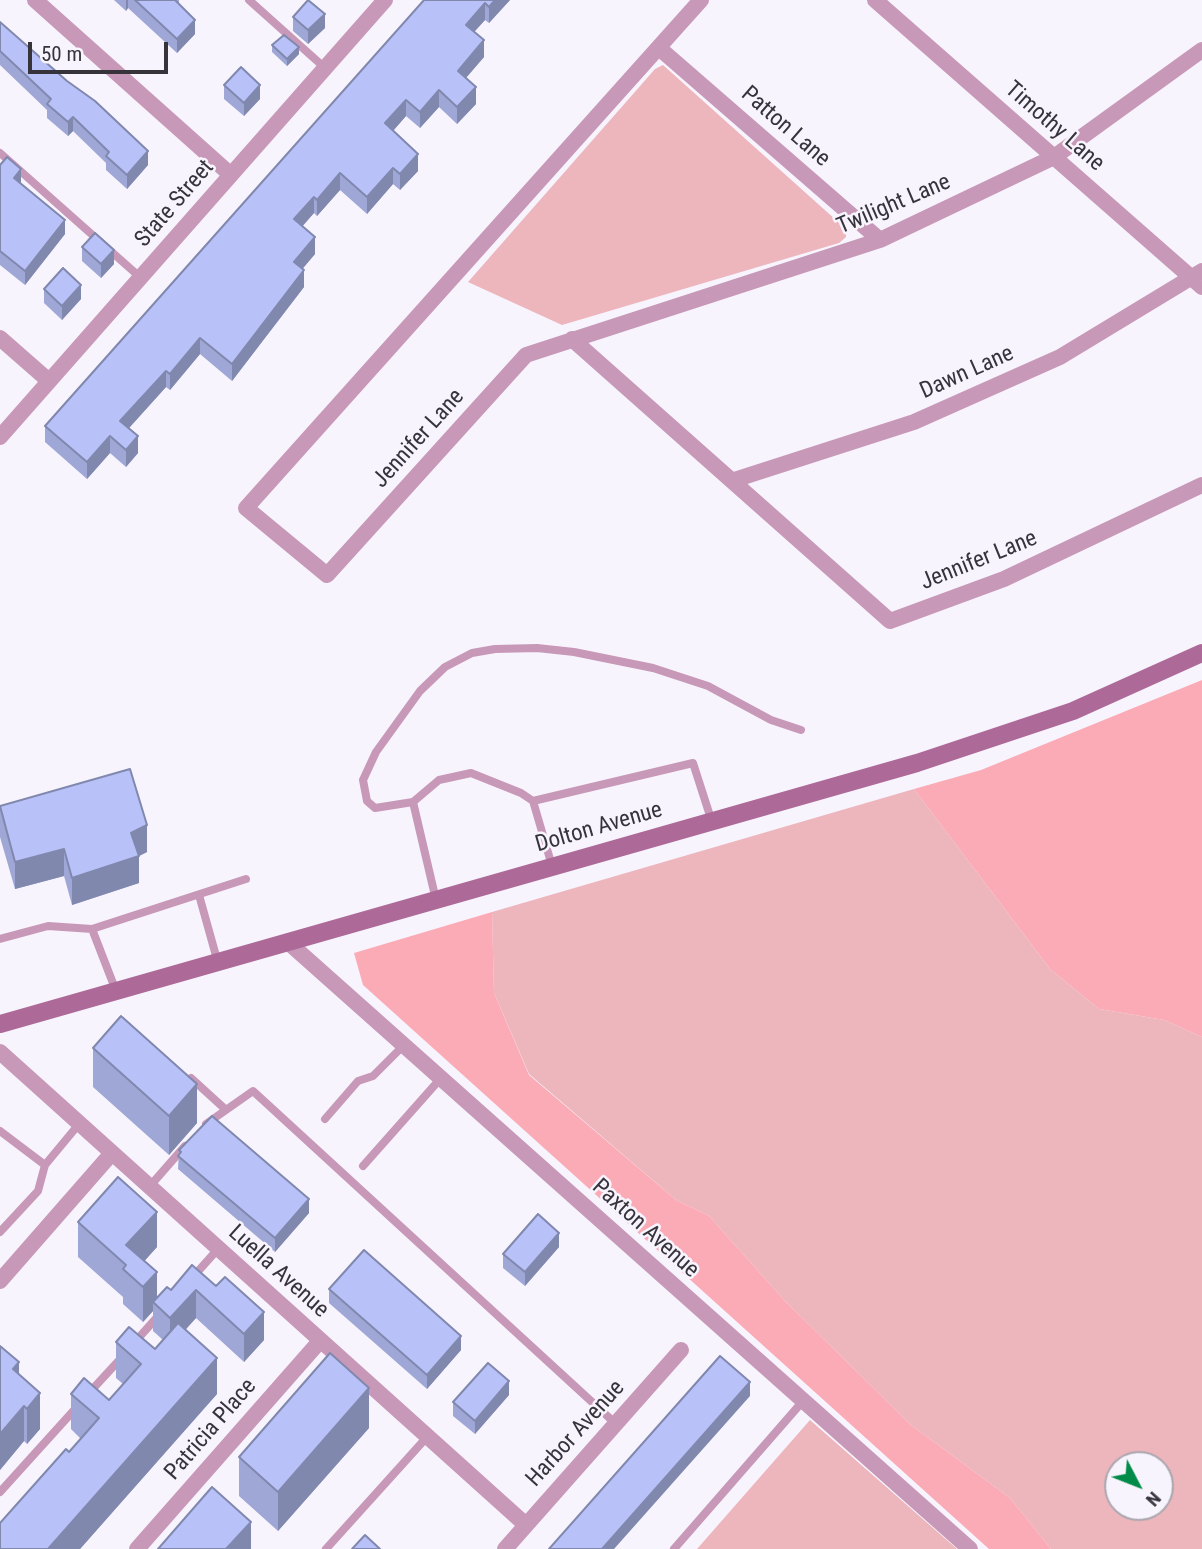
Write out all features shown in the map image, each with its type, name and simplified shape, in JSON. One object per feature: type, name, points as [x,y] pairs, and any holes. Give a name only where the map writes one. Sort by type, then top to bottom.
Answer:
[{"type":"street","points":[[34,0],[231,175]]},
{"type":"street","name":"State Street","points":[[0,437],[385,0]]},
{"type":"street","name":"Jennifer Lane","points":[[701,0],[246,508],[327,575],[526,355],[572,339],[890,621],[1004,579],[1202,485]]},
{"type":"street","name":"Timothy Lane","points":[[875,0],[1054,157],[1199,279]]},
{"type":"street","name":"Patton Lane","points":[[659,48],[880,240]]},
{"type":"street","name":"Twilight Lane","points":[[572,339],[880,240],[1054,157],[1202,50]]},
{"type":"street","name":"Dawn Lane","points":[[734,480],[914,422],[1060,357],[1199,279]]},
{"type":"street","points":[[0,338],[49,382]]},
{"type":"street","name":"Dolton Avenue","points":[[0,1024],[712,822],[1013,732],[1097,702],[1202,653]]},
{"type":"street","name":"Paxton Avenue","points":[[289,943],[970,1549]]},
{"type":"street","name":"Luella Avenue","points":[[0,1052],[526,1525]]},
{"type":"street","points":[[0,1281],[112,1153]]},
{"type":"street","name":"Patricia Place","points":[[136,1549],[320,1341]]},
{"type":"street","name":"Harbor Avenue","points":[[505,1549],[681,1350]]},
{"type":"lane","points":[[249,0],[325,68]]},
{"type":"lane","points":[[0,153],[141,278]]},
{"type":"lane","points":[[553,867],[533,801],[521,793],[471,773],[439,780],[413,803],[375,808],[367,801],[363,780],[376,752],[420,691],[445,667],[472,653],[495,649],[573,652],[653,668],[708,686],[771,720],[802,730]]},
{"type":"lane","points":[[533,801],[693,763],[712,822]]},
{"type":"lane","points":[[413,803],[436,901]]},
{"type":"lane","points":[[0,939],[48,926],[92,929],[246,879]]},
{"type":"lane","points":[[199,895],[218,963]]},
{"type":"lane","points":[[92,929],[116,991]]},
{"type":"lane","points":[[325,1119],[358,1082],[373,1076],[404,1045]]},
{"type":"lane","points":[[179,1068],[225,1109]]},
{"type":"lane","points":[[363,1166],[441,1078]]},
{"type":"lane","points":[[200,1130],[253,1091],[616,1424]]},
{"type":"lane","points":[[0,1231],[38,1191],[45,1165],[79,1124]]},
{"type":"lane","points":[[0,1131],[45,1165]]},
{"type":"lane","points":[[149,1187],[192,1139]]},
{"type":"lane","points":[[182,1290],[218,1250]]},
{"type":"lane","points":[[0,1492],[164,1310]]},
{"type":"lane","points":[[674,1549],[804,1401]]},
{"type":"lane","points":[[326,1549],[427,1437]]},
{"type":"shaded area","points":[[663,65],[846,229],[846,237],[839,243],[562,325],[468,282],[655,69]]},
{"type":"shaded area","points":[[1202,680],[1202,1037],[1164,1020],[1099,1009],[1050,969],[914,789],[981,770]]},
{"type":"shaded area","points":[[914,789],[1050,969],[1099,1009],[1164,1020],[1202,1037],[1202,1549],[1051,1549],[1010,1498],[911,1425],[786,1302],[709,1216],[676,1200],[529,1074],[494,993],[492,912]]},
{"type":"shaded area","points":[[492,912],[494,993],[529,1075],[676,1200],[709,1216],[786,1302],[911,1425],[1010,1498],[1051,1549],[989,1549],[363,985],[354,953]]},
{"type":"shaded area","points":[[810,1420],[957,1549],[697,1549]]},
{"type":"building","points":[[135,0],[175,0],[195,20],[177,39]]},
{"type":"building","points":[[308,0],[325,14],[308,30],[293,17]]},
{"type":"building","points":[[424,0],[495,0],[489,7],[485,3],[466,25],[484,40],[458,71],[476,87],[457,107],[439,90],[420,112],[406,100],[385,123],[418,154],[400,174],[393,168],[367,197],[340,173],[317,200],[314,197],[294,219],[315,237],[294,262],[304,270],[232,364],[200,338],[170,374],[166,371],[120,421],[138,436],[126,450],[110,436],[87,462],[45,426]]},
{"type":"building","points":[[0,22],[67,81],[95,101],[148,151],[127,175],[106,156],[109,152],[73,117],[68,122],[47,104],[51,99],[0,51]]},
{"type":"building","points":[[284,35],[299,47],[287,59],[272,45]]},
{"type":"building","points":[[241,67],[260,85],[244,103],[224,85]]},
{"type":"building","points":[[7,157],[21,169],[14,178],[65,220],[25,271],[0,251],[0,165]]},
{"type":"building","points":[[95,233],[114,250],[101,264],[82,247]]},
{"type":"building","points":[[63,268],[81,285],[62,306],[44,289]]},
{"type":"building","points":[[130,769],[147,825],[131,833],[139,856],[72,878],[64,849],[15,862],[0,806]]},
{"type":"building","points":[[121,1016],[197,1084],[169,1116],[93,1048]]},
{"type":"building","points":[[212,1116],[309,1199],[275,1238],[178,1156],[181,1152],[179,1150]]},
{"type":"building","points":[[118,1177],[157,1212],[126,1245],[157,1272],[143,1287],[123,1269],[126,1265],[78,1222]]},
{"type":"building","points":[[538,1214],[559,1233],[525,1272],[503,1254]]},
{"type":"building","points":[[364,1250],[461,1336],[427,1375],[329,1289]]},
{"type":"building","points":[[192,1265],[216,1286],[225,1277],[264,1312],[244,1334],[196,1290],[170,1318],[153,1302],[167,1287],[171,1290]]},
{"type":"building","points":[[178,1323],[217,1358],[48,1549],[0,1549],[0,1523],[66,1449],[69,1452],[99,1418],[71,1394],[84,1378],[109,1400],[141,1364],[116,1342],[129,1327],[155,1349]]},
{"type":"building","points":[[0,1346],[19,1362],[13,1369],[40,1393],[27,1409],[24,1406],[0,1434]]},
{"type":"building","points":[[330,1353],[369,1388],[278,1492],[239,1457]]},
{"type":"building","points":[[720,1356],[750,1382],[602,1549],[549,1549]]},
{"type":"building","points":[[488,1363],[509,1381],[475,1421],[453,1402]]},
{"type":"building","points":[[212,1487],[251,1522],[226,1549],[158,1549]]},
{"type":"building","points":[[365,1535],[380,1549],[352,1549]]}]
